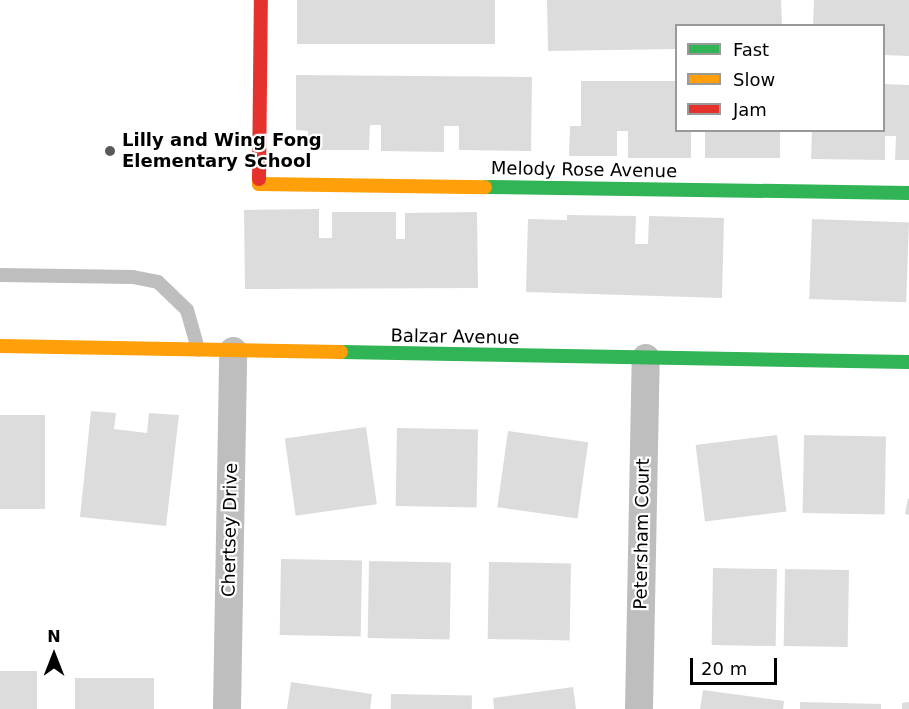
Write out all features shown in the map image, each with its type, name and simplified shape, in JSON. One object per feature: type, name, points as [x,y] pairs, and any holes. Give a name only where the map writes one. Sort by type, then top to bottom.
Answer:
[{"type":"street","name":"Melody Rose Avenue","points":[[261,0],[259,184],[909,193]]},
{"type":"street","name":"Balzar Avenue","points":[[0,346],[909,362]]},
{"type":"street","name":"Chertsey Drive","points":[[227,709],[233,351]]},
{"type":"street","name":"Petersham Court","points":[[639,709],[646,358]]},
{"type":"lane","points":[[0,275],[133,277],[158,282],[187,310],[198,349]]},
{"type":"building","points":[[297,0],[495,0],[495,44],[297,44]]},
{"type":"building","points":[[547,0],[781,0],[782,24],[675,24],[675,49],[548,51]]},
{"type":"building","points":[[814,0],[909,0],[909,56],[885,55],[885,24],[813,24]]},
{"type":"building","points":[[296,75],[532,77],[531,151],[459,150],[459,126],[444,126],[444,152],[381,151],[381,125],[370,125],[369,150],[308,150],[308,131],[296,130]]},
{"type":"building","points":[[581,81],[675,81],[675,132],[691,132],[691,158],[628,158],[628,131],[617,131],[617,156],[569,156],[570,126],[581,126]]},
{"type":"building","points":[[885,84],[909,85],[909,160],[895,160],[896,136],[885,136],[885,160],[811,159],[812,132],[885,132]]},
{"type":"building","points":[[705,132],[780,132],[780,158],[705,158]]},
{"type":"building","points":[[319,209],[319,238],[332,238],[332,212],[396,212],[396,239],[405,239],[405,213],[477,212],[478,288],[245,289],[244,210]]},
{"type":"building","points":[[567,215],[636,216],[635,244],[648,244],[649,216],[724,218],[722,298],[526,292],[528,219],[567,220]]},
{"type":"building","points":[[812,219],[909,222],[906,302],[809,299]]},
{"type":"building","points":[[91,411],[116,413],[114,429],[147,433],[149,413],[179,415],[166,526],[80,517]]},
{"type":"building","points":[[0,415],[45,415],[45,509],[0,509]]},
{"type":"building","points":[[366,427],[377,504],[296,516],[285,438]]},
{"type":"building","points":[[397,428],[478,429],[477,507],[396,506]]},
{"type":"building","points":[[508,431],[588,442],[577,519],[497,507]]},
{"type":"building","points":[[777,435],[786,511],[705,521],[696,445]]},
{"type":"building","points":[[804,435],[886,436],[885,514],[803,513]]},
{"type":"building","points":[[909,499],[909,515],[905,514]]},
{"type":"building","points":[[281,559],[362,560],[361,636],[280,635]]},
{"type":"building","points":[[369,561],[451,562],[450,639],[368,638]]},
{"type":"building","points":[[489,562],[571,563],[570,640],[488,639]]},
{"type":"building","points":[[713,568],[777,569],[776,646],[712,645]]},
{"type":"building","points":[[785,569],[849,570],[848,647],[784,646]]},
{"type":"building","points":[[0,671],[37,671],[37,709],[0,709]]},
{"type":"building","points":[[75,678],[154,678],[154,709],[75,709]]},
{"type":"building","points":[[291,682],[372,694],[370,709],[287,709]]},
{"type":"building","points":[[573,687],[576,709],[494,709],[493,698]]},
{"type":"building","points":[[703,690],[784,701],[783,709],[700,709]]},
{"type":"building","points":[[391,694],[472,695],[472,709],[391,709]]},
{"type":"building","points":[[800,702],[881,704],[881,709],[800,709]]},
{"type":"building","points":[[909,702],[909,709],[902,709],[902,703]]},
{"type":"traffic: fast","points":[[485,187],[909,193]]},
{"type":"traffic: fast","points":[[341,352],[909,362]]},
{"type":"traffic: slow","points":[[259,179],[259,184],[485,187]]},
{"type":"traffic: slow","points":[[0,346],[341,352]]},
{"type":"traffic: jam","points":[[259,179],[261,0]]},
{"type":"place","name":"Lilly and Wing Fong Elementary School","points":[[110,151]]}]
